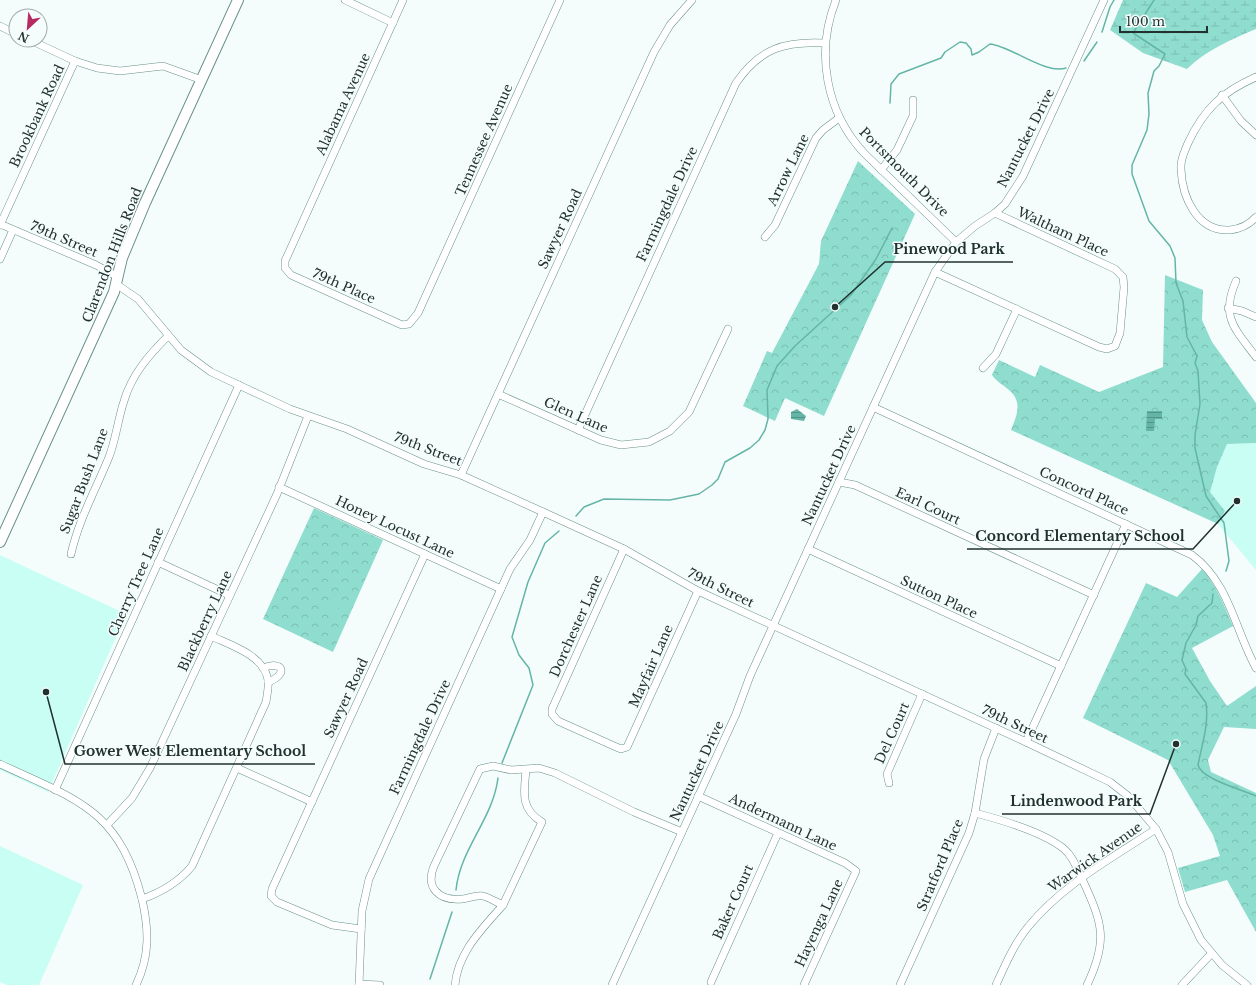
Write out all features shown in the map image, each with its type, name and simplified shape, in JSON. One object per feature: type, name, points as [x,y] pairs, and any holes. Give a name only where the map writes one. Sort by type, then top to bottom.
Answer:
[{"type":"street","name":"Clarendon Hills Road","points":[[0,542],[114,292],[122,258],[145,203],[238,0]]},
{"type":"street","points":[[345,0],[393,23]]},
{"type":"street","name":"Alabama Avenue","points":[[304,218],[403,0]]},
{"type":"street","name":"Tennessee Avenue","points":[[429,289],[560,0]]},
{"type":"street","name":"Sawyer Road","points":[[462,475],[654,52],[670,25],[692,0]]},
{"type":"street","name":"Portsmouth Drive","points":[[836,0],[828,26],[825,43],[825,66],[828,85],[840,118],[860,148],[956,242]]},
{"type":"street","name":"Nantucket Drive","points":[[612,985],[736,714],[750,676],[935,272],[956,242],[975,226],[995,213],[1010,197],[1023,176],[1104,0]]},
{"type":"street","name":"Farmingdale Drive","points":[[578,430],[736,83],[748,67],[756,60],[779,46],[801,42],[825,43]]},
{"type":"street","points":[[47,48],[75,61],[97,68],[120,71],[163,66],[202,80]]},
{"type":"street","name":"Brookbank Road","points":[[0,224],[75,61]]},
{"type":"street","points":[[1256,77],[1222,95],[1201,118],[1183,154],[1181,168],[1189,204],[1194,213],[1206,225],[1212,228],[1224,230],[1239,229],[1256,216]]},
{"type":"street","points":[[1222,95],[1241,121],[1256,135]]},
{"type":"street","points":[[881,170],[897,150],[913,116],[913,100]]},
{"type":"street","name":"Arrow Lane","points":[[765,237],[775,225],[816,138],[823,130],[840,118]]},
{"type":"street","name":"Waltham Place","points":[[995,213],[1121,273],[1124,287],[1120,333],[1118,342],[1111,348],[1099,347],[1017,309]]},
{"type":"street","name":"79th Place","points":[[304,218],[285,261],[285,268],[292,275],[402,324],[409,324],[413,321],[429,289]]},
{"type":"street","name":"79th Street","points":[[0,224],[96,266],[117,280],[138,299],[168,336],[197,364],[308,416],[348,429],[424,464],[462,475],[624,549],[698,591],[1026,742],[1094,774],[1119,788],[1137,804],[1156,829],[1168,852],[1183,904],[1193,927],[1211,954],[1228,971],[1247,985]]},
{"type":"street","points":[[0,259],[13,230]]},
{"type":"street","points":[[935,272],[1017,309],[996,354],[983,368]]},
{"type":"street","points":[[1236,281],[1231,292],[1228,308],[1233,325],[1256,357]]},
{"type":"street","points":[[1228,308],[1242,311],[1256,317]]},
{"type":"street","name":"Glen Lane","points":[[498,394],[607,442],[628,445],[649,442],[670,431],[689,412],[728,329]]},
{"type":"street","name":"Sugar Bush Lane","points":[[71,554],[76,534],[109,457],[131,381],[149,355],[168,336]]},
{"type":"street","name":"Cherry Tree Lane","points":[[55,790],[239,385]]},
{"type":"street","name":"Concord Place","points":[[873,408],[1186,552],[1208,569],[1222,588],[1255,664]]},
{"type":"street","name":"Blackberry Lane","points":[[107,825],[132,798],[146,778],[279,487],[308,416]]},
{"type":"street","name":"Earl Court","points":[[839,482],[855,485],[1094,595]]},
{"type":"street","name":"Honey Locust Lane","points":[[279,487],[501,589]]},
{"type":"street","name":"Farmingdale Drive","points":[[359,985],[361,929],[364,901],[374,867],[513,563],[530,540],[543,512]]},
{"type":"street","points":[[1026,742],[1126,524]]},
{"type":"street","name":"Dorchester Lane","points":[[624,549],[554,703],[552,714],[558,721],[614,746],[625,749]]},
{"type":"street","name":"Sutton Place","points":[[808,549],[1061,666]]},
{"type":"street","name":"Sawyer Road","points":[[361,929],[338,926],[321,921],[277,902],[271,896],[272,889],[425,554]]},
{"type":"street","points":[[158,562],[230,595]]},
{"type":"street","name":"Mayfair Lane","points":[[625,749],[629,745],[698,591]]},
{"type":"street","points":[[142,899],[168,888],[179,880],[192,866],[264,707],[268,682],[263,668],[246,653],[211,636]]},
{"type":"street","points":[[263,668],[272,665],[278,666],[281,669],[282,674],[279,678],[268,682]]},
{"type":"street","name":"Del Court","points":[[889,783],[887,774],[922,694]]},
{"type":"street","name":"Stratford Place","points":[[900,985],[964,844],[975,813],[983,764],[996,728]]},
{"type":"street","points":[[0,764],[83,804],[107,825],[119,841],[130,860],[147,921],[148,938],[144,966],[136,985]]},
{"type":"street","points":[[503,905],[483,896],[461,899],[446,897],[433,889],[431,883],[430,874],[480,769],[493,766],[511,770],[539,768],[555,773],[634,812],[682,832]]},
{"type":"street","points":[[236,768],[312,802]]},
{"type":"street","points":[[455,985],[456,970],[460,961],[472,942],[503,905],[542,822],[533,817],[527,809],[524,794],[526,770]]},
{"type":"street","name":"Andermann Lane","points":[[698,796],[845,863],[856,871]]},
{"type":"street","points":[[975,813],[1012,823],[1054,842],[1071,856],[1098,916],[1101,935],[1100,955],[1087,985]]},
{"type":"street","name":"Warwick Avenue","points":[[996,985],[1010,954],[1028,928],[1050,903],[1082,878],[1156,829]]},
{"type":"street","name":"Baker Court","points":[[710,982],[778,833]]},
{"type":"street","name":"Hayenga Lane","points":[[804,985],[856,871]]},
{"type":"street","points":[[1182,985],[1211,954]]},
{"type":"street","points":[[359,985],[380,985]]},
{"type":"shaded area","points":[[797,409],[806,416],[804,421],[791,419],[791,412]]},
{"type":"shaded area","points":[[1147,411],[1162,411],[1162,419],[1155,419],[1154,431],[1146,431]]},
{"type":"shaded area","points":[[1256,443],[1256,570],[1218,524],[1225,511],[1210,492],[1217,467],[1227,444]]},
{"type":"shaded area","points":[[0,555],[126,614],[48,792],[0,770]]},
{"type":"shaded area","points":[[0,846],[83,885],[39,985],[7,985],[0,982]]},
{"type":"green space","points":[[1123,0],[1256,0],[1256,29],[1228,41],[1210,51],[1187,69],[1143,53],[1110,30]]},
{"type":"green space","points":[[858,161],[915,214],[824,416],[785,398],[775,421],[743,406],[767,351],[772,353],[819,264],[821,241]]},
{"type":"green space","points":[[1165,275],[1203,290],[1202,320],[1212,342],[1256,403],[1256,443],[1227,444],[1217,467],[1210,492],[1225,511],[1218,524],[1011,430],[1018,409],[1016,399],[1009,390],[992,375],[999,360],[1035,377],[1040,365],[1099,392],[1163,367]]},
{"type":"green space","points":[[314,508],[383,540],[333,652],[263,619]]},
{"type":"green space","points":[[1202,569],[1216,589],[1233,626],[1192,648],[1210,681],[1227,706],[1256,686],[1256,729],[1224,727],[1208,760],[1211,772],[1256,793],[1256,932],[1227,880],[1185,892],[1178,868],[1220,856],[1213,835],[1168,760],[1083,718],[1146,583],[1177,597]]},
{"type":"green space","points":[[332,595],[342,599],[335,615],[325,610]]},
{"type":"waterway","points":[[1102,32],[1110,7],[1114,0]]},
{"type":"waterway","points":[[1154,0],[1133,33],[1165,54],[1159,66],[1154,71],[1148,93],[1149,114],[1147,130],[1132,165],[1132,174],[1149,221],[1170,246],[1175,258],[1176,283],[1183,301],[1187,337],[1197,356],[1195,363],[1198,371],[1200,404],[1195,435],[1195,448],[1206,496],[1224,523],[1229,561],[1226,571]]},
{"type":"waterway","points":[[890,103],[891,84],[899,74],[941,58],[945,52],[960,42],[966,43],[971,49],[972,55],[990,44],[1008,50],[1039,64],[1058,69],[1066,68]]},
{"type":"waterway","points":[[1084,61],[1097,42]]},
{"type":"waterway","points":[[576,516],[584,507],[604,499],[670,500],[699,494],[712,485],[718,479],[725,462],[750,448],[759,440],[765,430],[768,419],[767,390],[777,366],[795,346],[851,295],[876,259],[892,228]]},
{"type":"waterway","points":[[502,763],[533,685],[529,668],[519,655],[512,637],[528,582],[545,543],[559,531]]},
{"type":"waterway","points":[[1213,594],[1212,603],[1198,616],[1196,625],[1186,643],[1182,660],[1186,669],[1185,674],[1206,703],[1206,727],[1198,765],[1206,775],[1223,784],[1256,796]]},
{"type":"waterway","points":[[456,890],[464,861],[490,807],[498,778]]},
{"type":"waterway","points":[[430,979],[452,912]]},
{"type":"place","name":"Pinewood Park","points":[[835,307]]},
{"type":"place","name":"Concord Elementary School","points":[[1237,501]]},
{"type":"place","name":"Gower West Elementary School","points":[[46,692]]},
{"type":"place","name":"Lindenwood Park","points":[[1176,744]]}]
